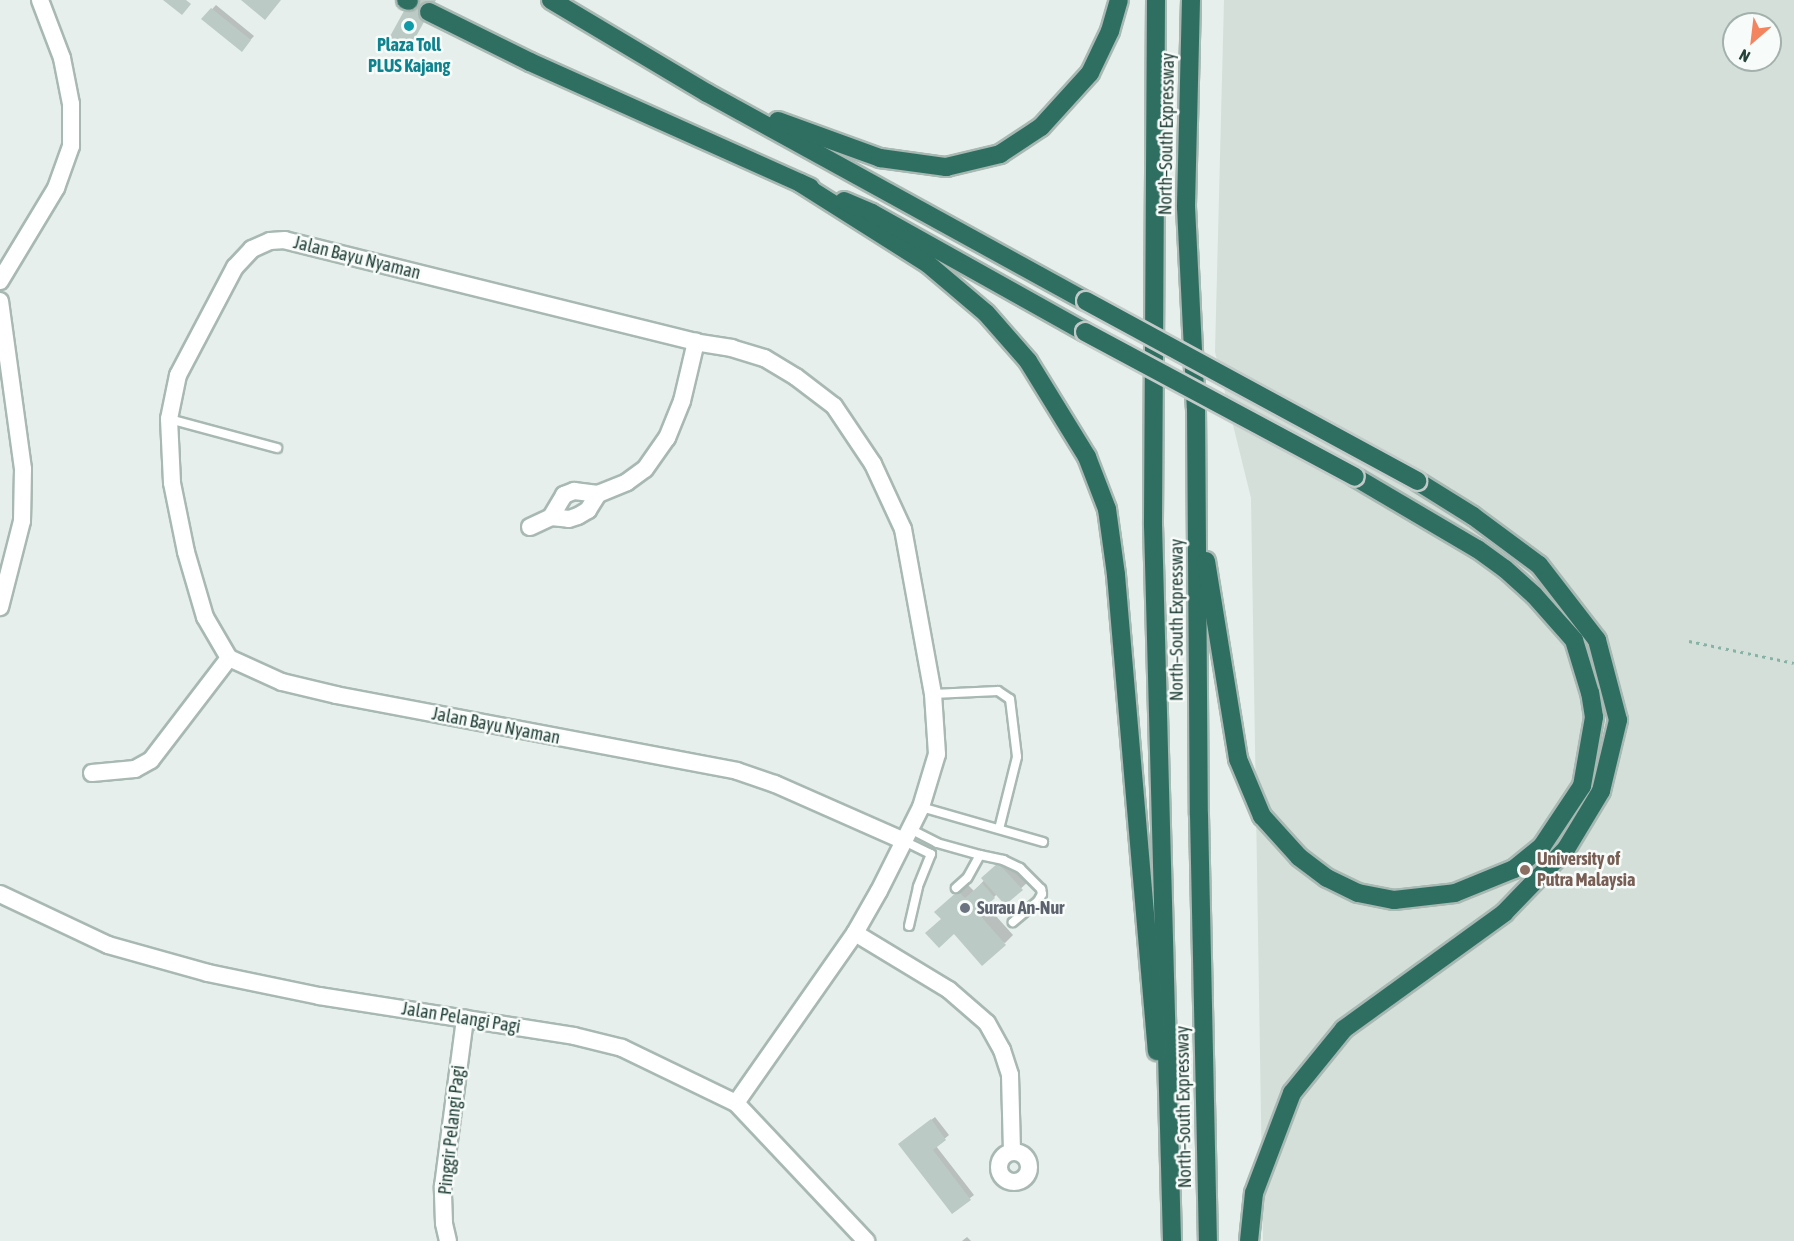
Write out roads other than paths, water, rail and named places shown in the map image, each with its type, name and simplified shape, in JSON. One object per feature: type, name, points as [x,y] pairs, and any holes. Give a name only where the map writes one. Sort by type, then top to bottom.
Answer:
[{"type":"highway","points":[[551,0],[707,93],[1417,481],[1473,516],[1539,565],[1597,640],[1618,720],[1601,791],[1566,849],[1504,913],[1344,1029],[1292,1093],[1254,1193],[1249,1241]]},
{"type":"highway","points":[[707,93],[880,159],[946,167],[1000,153],[1041,127],[1090,73],[1110,32],[1119,0]]},
{"type":"highway","name":"North–South Expressway","points":[[1156,0],[1153,525],[1172,1241]]},
{"type":"highway","name":"North–South Expressway","points":[[1191,0],[1186,207],[1196,408],[1199,815],[1208,1241]]},
{"type":"highway","points":[[429,12],[531,62],[872,213],[1085,332],[1355,477],[1477,549],[1534,595],[1574,640],[1590,693],[1593,717],[1582,786],[1542,846],[1514,869],[1455,893],[1394,900],[1358,893],[1327,878],[1299,857],[1262,816],[1238,759],[1209,574],[1198,530]]},
{"type":"highway","points":[[800,183],[928,264],[986,313],[1028,361],[1061,412],[1087,457],[1107,509],[1116,575],[1146,951],[1172,1202]]},
{"type":"street","points":[[0,281],[56,188],[71,146],[71,104],[62,58],[40,0]]},
{"type":"street","name":"Jalan Bayu Nyaman","points":[[736,1103],[855,933],[907,835],[921,807],[937,754],[933,694],[903,529],[873,464],[834,406],[796,377],[764,358],[732,348],[696,342],[285,240],[270,242],[252,249],[235,267],[178,375],[169,419],[172,483],[186,552],[205,617],[229,658],[282,682],[336,695],[737,771],[907,835]]},
{"type":"street","points":[[0,301],[22,479],[22,521],[0,607]]},
{"type":"street","points":[[551,517],[564,495],[574,491],[598,494],[636,476],[645,469],[667,438],[687,388],[696,342]]},
{"type":"street","points":[[530,527],[551,517],[569,519],[578,516],[588,510],[598,494]]},
{"type":"street","points":[[92,773],[135,769],[151,760],[229,658]]},
{"type":"street","name":"Jalan Pelangi Pagi","points":[[0,894],[108,945],[208,974],[319,996],[574,1036],[622,1048],[736,1103],[866,1241]]},
{"type":"street","points":[[855,933],[950,990],[987,1023],[1002,1050],[1010,1075],[1012,1151]]},
{"type":"street","name":"Pinggir Pelangi Pagi","points":[[448,1241],[444,1222],[443,1186],[465,1018]]},
{"type":"lane","points":[[169,419],[278,448]]},
{"type":"lane","points":[[933,694],[998,691],[1010,699],[1017,757],[999,829]]},
{"type":"lane","points":[[921,807],[1043,842]]},
{"type":"lane","points":[[907,835],[1003,860],[1020,868],[1041,889],[1042,894],[1038,901],[1013,922]]},
{"type":"lane","points":[[907,835],[931,854]]},
{"type":"lane","points":[[909,926],[918,887],[937,843]]},
{"type":"lane","points":[[956,888],[967,878],[980,855]]},
{"type":"place","name":"Plaza Toll PLUS Kajang","points":[[409,26]]},
{"type":"place","name":"University of Putra Malaysia","points":[[1525,870]]},
{"type":"place","name":"Surau An-Nur","points":[[965,908]]}]
